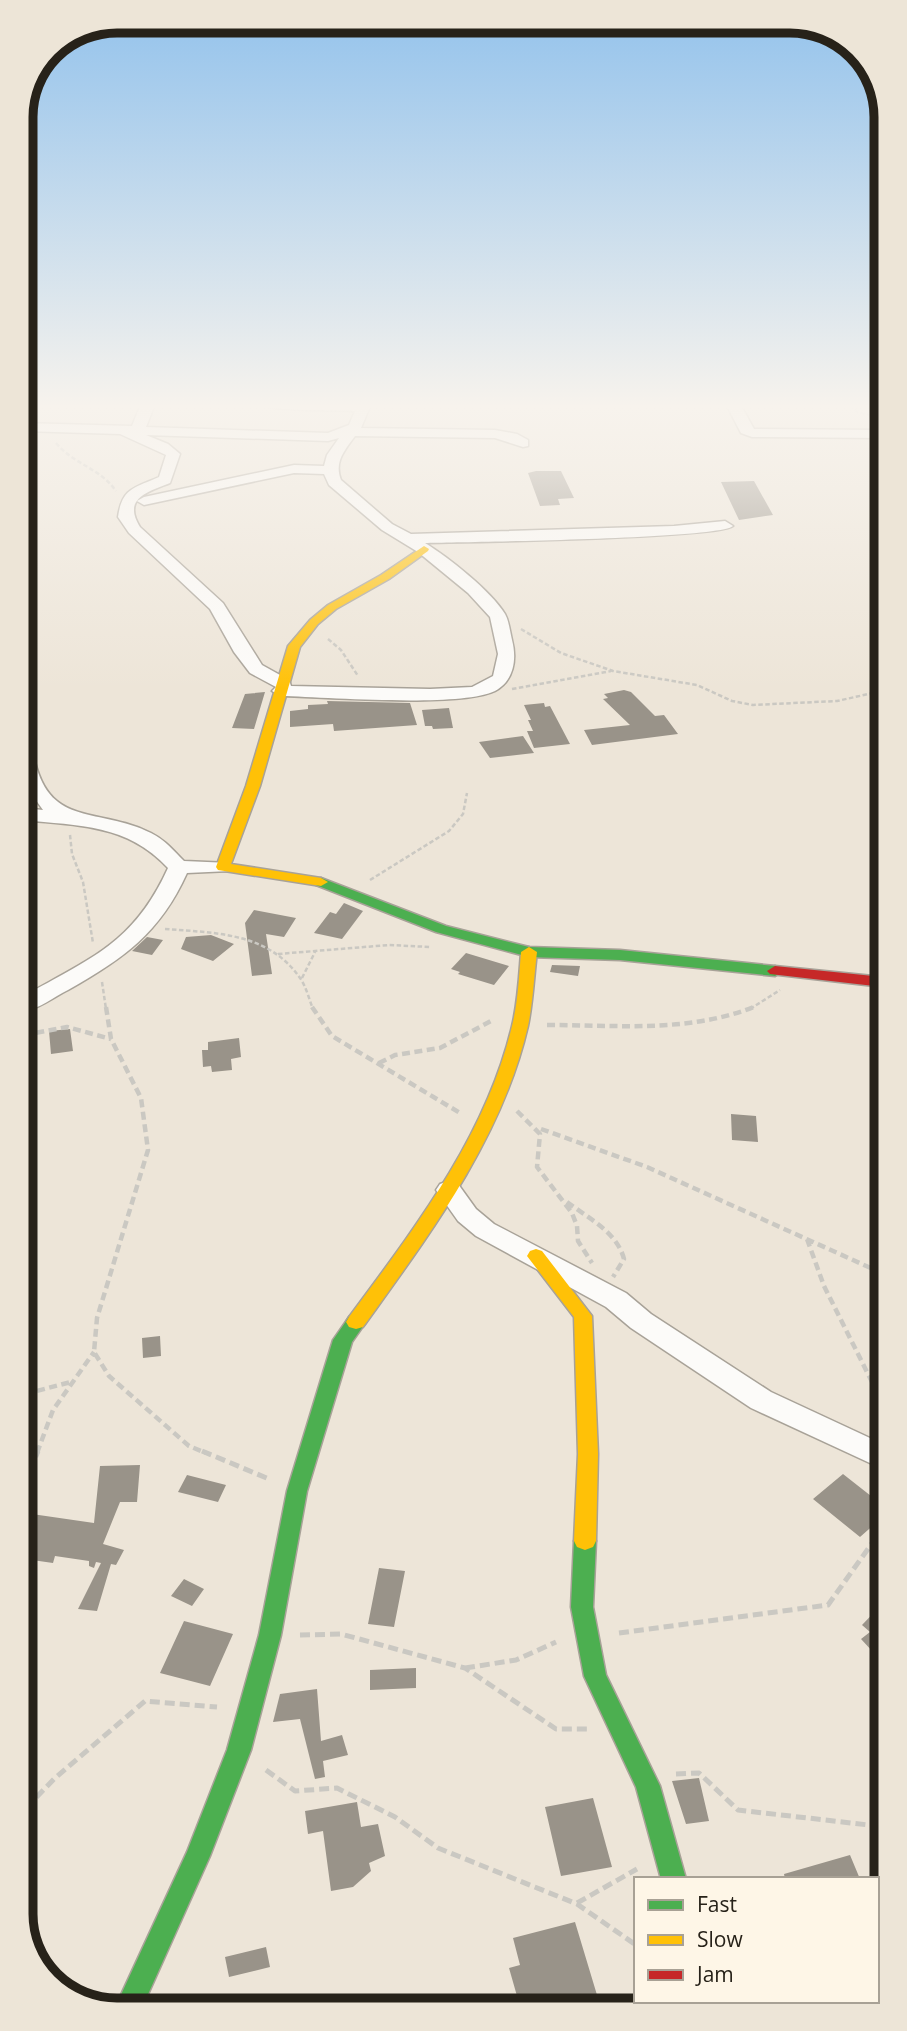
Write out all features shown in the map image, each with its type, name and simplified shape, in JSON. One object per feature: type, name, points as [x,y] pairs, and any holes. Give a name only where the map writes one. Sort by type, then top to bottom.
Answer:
[{"type":"street","points":[[131,499],[128,504],[127,517],[134,530],[217,606],[243,652],[256,669],[282,687],[369,693],[474,692],[489,687],[501,678],[507,654],[498,616],[474,590],[418,544],[387,527],[354,499]]},
{"type":"street","points":[[128,504],[150,499]]},
{"type":"street","points":[[223,867],[253,786],[294,646],[306,629],[331,606],[382,580],[418,544],[725,526]]},
{"type":"street","points":[[33,786],[65,816],[132,833],[158,845],[178,867],[223,867],[326,883],[441,929],[529,952],[620,955],[874,981]]},
{"type":"street","points":[[33,815],[97,824]]},
{"type":"street","points":[[33,1000],[99,964],[145,929],[170,891],[178,867]]},
{"type":"street","points":[[133,1998],[198,1856],[239,1750],[270,1635],[297,1491],[343,1340],[449,1190],[498,1095],[520,1026],[529,952]]},
{"type":"street","points":[[449,1190],[467,1214],[485,1230],[612,1293],[641,1321],[761,1400],[874,1453]]},
{"type":"street","points":[[536,1256],[583,1316],[588,1454],[582,1606],[595,1676],[648,1786],[673,1877]]},
{"type":"path","points":[[122,499],[128,504]]},
{"type":"path","points":[[498,616],[561,653],[613,671],[697,685],[732,701],[753,705],[837,701],[874,692]]},
{"type":"path","points":[[306,629],[328,639],[341,650],[369,693]]},
{"type":"path","points":[[474,692],[518,689],[613,671]]},
{"type":"path","points":[[870,692],[874,690]]},
{"type":"path","points":[[350,891],[424,850],[441,836],[462,816],[467,793]]},
{"type":"path","points":[[33,1464],[53,1410],[94,1352],[97,1318],[148,1150],[141,1098],[111,1039],[99,964],[89,928],[83,882],[72,854],[68,819]]},
{"type":"path","points":[[145,929],[233,934],[278,954],[301,979],[315,1014],[332,1036],[450,1105],[480,1131]]},
{"type":"path","points":[[278,954],[389,945],[435,947]]},
{"type":"path","points":[[301,979],[315,952]]},
{"type":"path","points":[[520,1026],[601,1025],[632,1029],[709,1022],[767,1001],[797,973]]},
{"type":"path","points":[[378,1063],[401,1052],[429,1052],[440,1048],[523,1004]]},
{"type":"path","points":[[33,1033],[67,1027],[111,1039]]},
{"type":"path","points":[[498,1095],[541,1129],[647,1167],[874,1269]]},
{"type":"path","points":[[541,1129],[537,1167],[565,1201],[621,1247],[624,1259],[612,1293]]},
{"type":"path","points":[[565,1201],[577,1226],[578,1241],[612,1293]]},
{"type":"path","points":[[807,1239],[824,1286],[874,1386]]},
{"type":"path","points":[[94,1352],[109,1376],[189,1446],[297,1491]]},
{"type":"path","points":[[33,1392],[73,1381]]},
{"type":"path","points":[[465,1668],[516,1660],[560,1640],[828,1605],[874,1540]]},
{"type":"path","points":[[270,1635],[341,1634],[465,1668],[556,1729],[582,1731],[616,1717]]},
{"type":"path","points":[[33,1801],[54,1779],[145,1701],[250,1709]]},
{"type":"path","points":[[239,1750],[295,1791],[337,1788],[395,1817],[438,1848],[577,1904],[634,1944]]},
{"type":"path","points":[[648,1786],[670,1774],[699,1773],[738,1810],[874,1826]]},
{"type":"path","points":[[577,1904],[666,1852]]},
{"type":"building","points":[[537,499],[562,499],[558,499],[560,505],[540,506]]},
{"type":"building","points":[[729,499],[764,499],[773,515],[739,520]]},
{"type":"building","points":[[624,690],[631,692],[655,716],[664,715],[678,734],[592,745],[584,730],[630,725],[603,699],[608,698],[604,694]]},
{"type":"building","points":[[265,692],[254,729],[232,728],[245,694]]},
{"type":"building","points":[[327,701],[410,703],[417,725],[334,731],[333,724],[290,727],[290,711],[308,709],[308,705],[328,704]]},
{"type":"building","points":[[544,703],[545,707],[550,706],[570,744],[534,748],[527,731],[533,731],[528,720],[531,720],[524,705]]},
{"type":"building","points":[[449,708],[453,728],[433,729],[432,726],[425,726],[422,710]]},
{"type":"building","points":[[523,736],[534,753],[490,758],[479,742]]},
{"type":"building","points":[[344,903],[363,911],[342,939],[314,933],[330,912],[336,914]]},
{"type":"building","points":[[254,910],[296,918],[284,937],[266,934],[272,974],[252,976],[245,923]]},
{"type":"building","points":[[211,935],[234,944],[213,961],[181,949],[186,937]]},
{"type":"building","points":[[147,937],[163,940],[152,955],[132,951]]},
{"type":"building","points":[[466,953],[509,966],[494,985],[458,974],[460,972],[451,969]]},
{"type":"building","points":[[552,965],[580,966],[578,976],[550,972]]},
{"type":"building","points":[[70,1029],[73,1051],[51,1054],[49,1031]]},
{"type":"building","points":[[239,1038],[241,1057],[231,1059],[232,1070],[212,1072],[211,1066],[203,1067],[202,1050],[208,1050],[208,1042]]},
{"type":"building","points":[[731,1114],[756,1116],[758,1142],[732,1140]]},
{"type":"building","points":[[160,1336],[161,1356],[143,1358],[142,1338]]},
{"type":"building","points":[[140,1465],[137,1502],[120,1502],[103,1544],[124,1550],[116,1565],[111,1564],[97,1611],[78,1609],[101,1563],[96,1562],[94,1568],[89,1566],[89,1561],[55,1556],[53,1563],[33,1560],[33,1514],[94,1523],[100,1466]]},
{"type":"building","points":[[843,1474],[874,1498],[874,1525],[860,1537],[813,1499]]},
{"type":"building","points":[[187,1475],[226,1485],[218,1502],[178,1492]]},
{"type":"building","points":[[379,1568],[405,1571],[394,1627],[368,1624]]},
{"type":"building","points":[[184,1579],[204,1589],[192,1606],[171,1596]]},
{"type":"building","points":[[874,1612],[873,1652],[861,1639],[870,1632],[862,1625]]},
{"type":"building","points":[[184,1621],[233,1634],[210,1686],[160,1673]]},
{"type":"building","points":[[416,1668],[416,1688],[370,1690],[370,1670]]},
{"type":"building","points":[[317,1689],[321,1741],[342,1735],[348,1755],[323,1761],[325,1777],[315,1779],[300,1719],[273,1722],[280,1694]]},
{"type":"building","points":[[699,1778],[709,1821],[686,1824],[672,1781]]},
{"type":"building","points":[[593,1798],[612,1867],[561,1876],[545,1807]]},
{"type":"building","points":[[357,1802],[361,1827],[378,1824],[385,1856],[369,1863],[371,1871],[353,1887],[331,1891],[323,1831],[308,1834],[305,1811]]},
{"type":"building","points":[[850,1855],[859,1877],[785,1877],[784,1874]]},
{"type":"building","points":[[575,1922],[597,1995],[587,1998],[518,1998],[509,1968],[520,1965],[513,1938]]},
{"type":"building","points":[[266,1947],[270,1967],[229,1977],[225,1957]]},
{"type":"traffic: fast","points":[[321,882],[441,929],[529,952],[620,955],[775,971]]},
{"type":"traffic: fast","points":[[133,1998],[198,1856],[239,1750],[270,1635],[297,1491],[343,1340],[356,1322]]},
{"type":"traffic: fast","points":[[585,1541],[582,1607],[595,1676],[648,1786],[673,1877]]},
{"type":"traffic: slow","points":[[321,882],[223,867],[253,786],[294,646],[314,622],[332,607],[385,577],[424,549]]},
{"type":"traffic: slow","points":[[356,1322],[453,1182],[493,1105],[509,1066],[520,1026],[529,952]]},
{"type":"traffic: slow","points":[[536,1256],[583,1316],[588,1454],[585,1541]]},
{"type":"traffic: jam","points":[[775,971],[874,981]]}]
